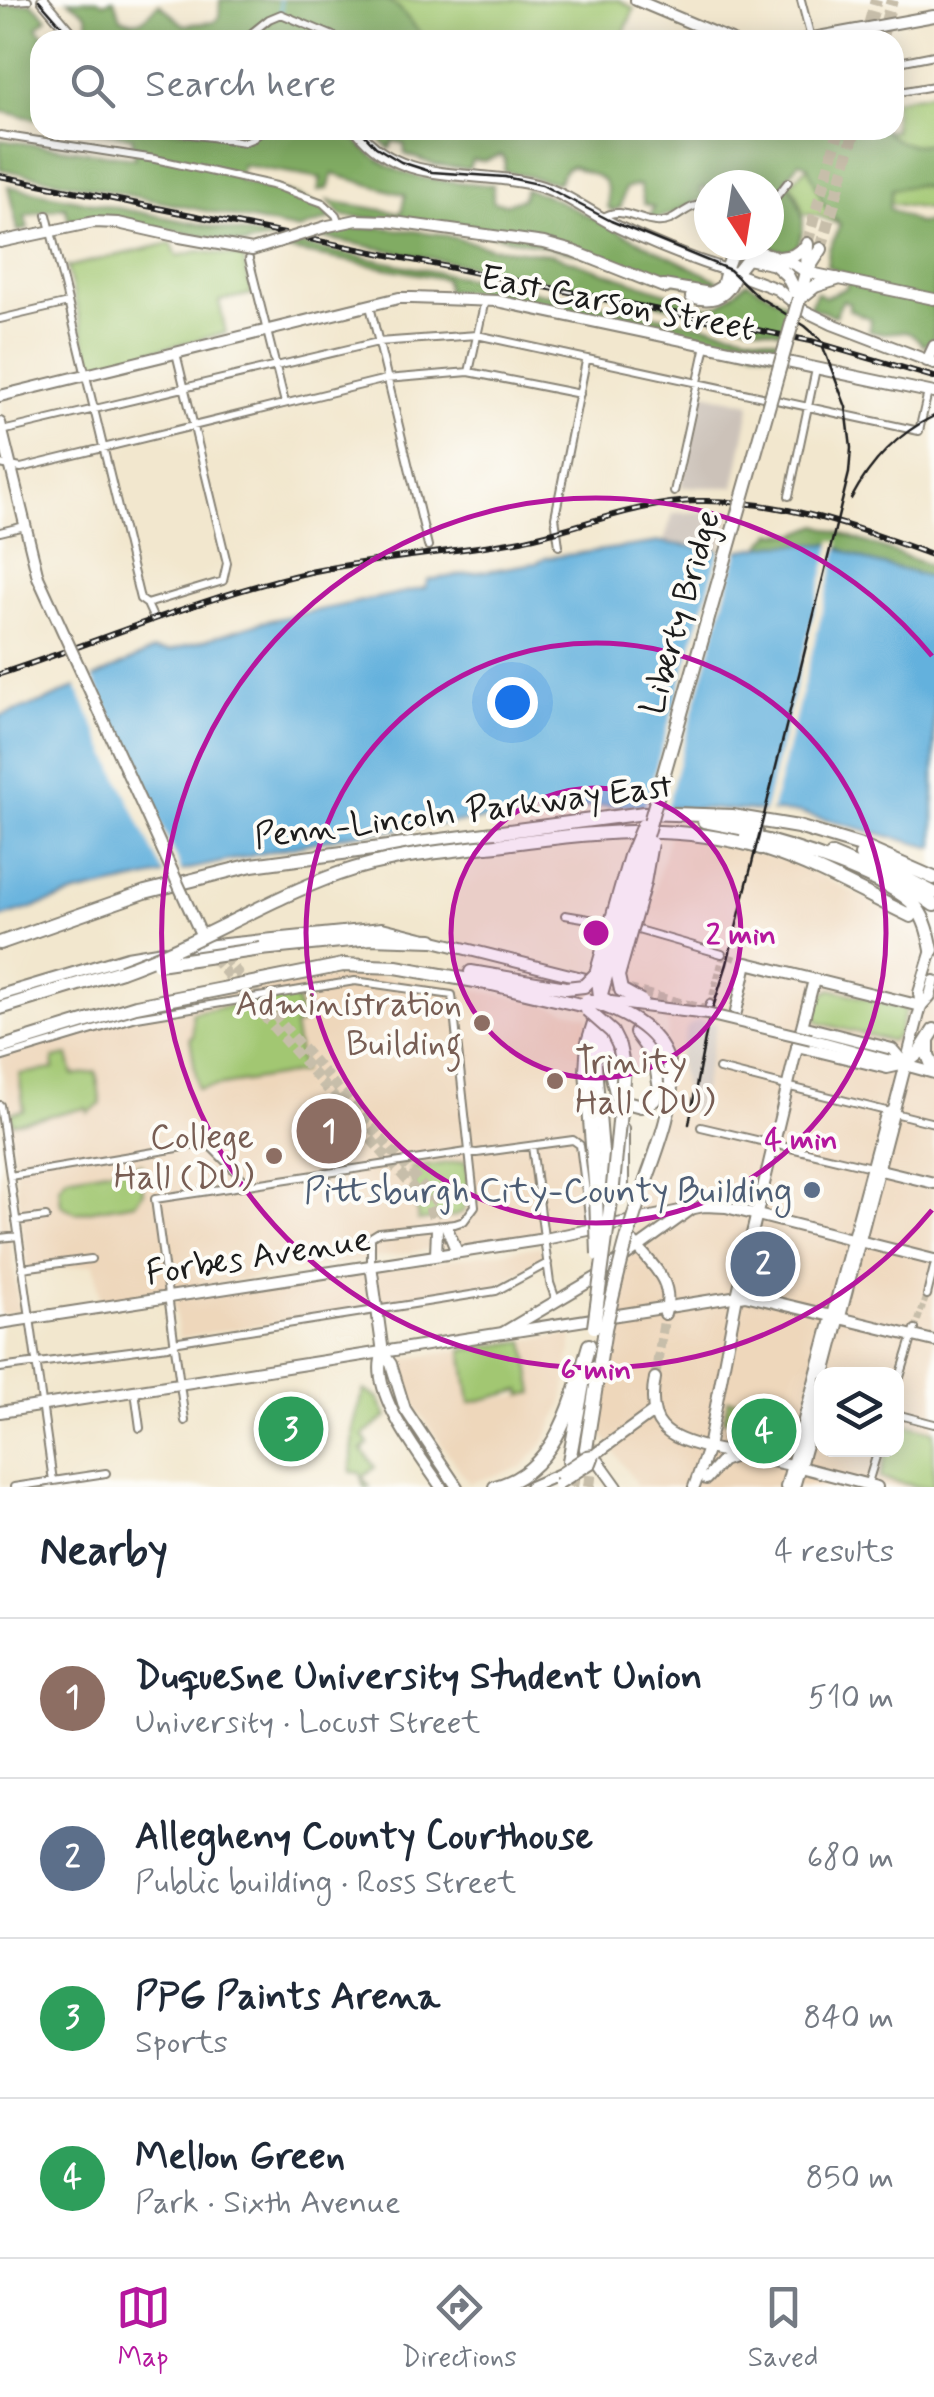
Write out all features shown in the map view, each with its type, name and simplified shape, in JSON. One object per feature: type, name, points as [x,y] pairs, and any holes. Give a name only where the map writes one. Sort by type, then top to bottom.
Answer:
[{"type":"highway","points":[[806,246],[802,285],[778,262],[806,246]]},
{"type":"highway","points":[[802,285],[822,248]]},
{"type":"highway","points":[[802,285],[837,280]]},
{"type":"highway","name":"Liberty Bridge","points":[[593,1006],[653,811],[802,285]]},
{"type":"highway","points":[[599,1330],[596,1195],[586,1070],[593,976],[630,856],[653,811]]},
{"type":"highway","points":[[641,1001],[621,990],[618,976],[648,865],[653,811]]},
{"type":"highway","name":"Penn-Lincoln Parkway East","points":[[0,943],[132,896],[238,868],[667,812],[755,819],[840,839],[934,878]]},
{"type":"highway","points":[[568,822],[648,819],[754,826],[829,844],[890,868],[934,892]]},
{"type":"highway","points":[[704,821],[788,839],[868,869],[910,888],[934,905]]},
{"type":"highway","points":[[614,830],[695,828],[800,850],[904,897],[923,920],[934,949]]},
{"type":"highway","name":"Penn-Lincoln Parkway East","points":[[0,1008],[121,972],[351,870],[403,857],[614,830],[702,835],[766,850],[911,916]]},
{"type":"highway","points":[[121,972],[201,956],[361,939],[432,940]]},
{"type":"highway","points":[[0,1044],[130,1000],[327,959],[379,959],[533,981],[593,1006],[631,1028],[645,1042],[657,1064],[661,1087],[654,1100],[638,1106],[618,1095]]},
{"type":"highway","points":[[0,1044],[151,1002],[343,965],[396,967],[565,995],[584,986],[593,976]]},
{"type":"highway","points":[[474,973],[629,1016],[649,1033],[666,1060],[672,1088],[669,1118],[628,1232],[599,1330],[589,1345],[548,1452],[522,1477],[495,1487]]},
{"type":"highway","points":[[593,1006],[618,1095],[624,1160],[599,1330]]},
{"type":"highway","points":[[579,1462],[597,1374],[624,1068],[616,1038],[593,1006]]},
{"type":"highway","points":[[905,1064],[917,1056],[931,1034]]},
{"type":"highway","points":[[931,1034],[928,1055],[934,1071]]},
{"type":"highway","points":[[579,1462],[581,1400],[589,1345]]},
{"type":"main road","points":[[42,0],[68,30]]},
{"type":"main road","points":[[636,0],[706,30]]},
{"type":"main road","points":[[855,30],[934,16]]},
{"type":"main road","points":[[366,140],[376,151],[433,174],[537,185],[663,247],[730,276],[777,290],[803,310],[832,324],[931,362],[934,346]]},
{"type":"main road","points":[[0,242],[107,222],[252,250],[333,224],[372,221],[544,243],[663,285],[710,293],[721,288],[746,259],[778,262]]},
{"type":"main road","points":[[837,280],[934,299]]},
{"type":"main road","name":"East Carson Street","points":[[0,396],[399,298],[485,300],[931,393]]},
{"type":"main road","points":[[1,427],[6,466],[38,577],[200,932],[218,958]]},
{"type":"main road","points":[[0,995],[127,958],[208,945],[378,928],[593,976]]},
{"type":"main road","points":[[824,1367],[885,1118],[891,1112],[905,1064],[934,949]]},
{"type":"main road","points":[[736,1012],[743,962],[921,1006]]},
{"type":"main road","points":[[814,980],[802,1028],[892,1048],[905,1064]]},
{"type":"main road","points":[[921,1006],[930,996],[934,981]]},
{"type":"main road","points":[[593,1006],[641,1001],[934,1071]]},
{"type":"main road","points":[[593,1006],[610,1002],[686,1011]]},
{"type":"main road","points":[[593,1006],[607,1202],[619,1224],[668,1287],[666,1311]]},
{"type":"main road","points":[[705,1483],[737,1296],[797,1044],[887,1068],[905,1064]]},
{"type":"main road","points":[[875,1169],[934,1184]]},
{"type":"main road","name":"Forbes Avenue","points":[[0,1323],[545,1238],[715,1205],[934,1264]]},
{"type":"main road","points":[[499,1335],[597,1276],[693,1208]]},
{"type":"main road","points":[[436,1255],[442,1228],[457,1252]]},
{"type":"main road","points":[[371,1265],[383,1353],[379,1366],[389,1404],[442,1487]]},
{"type":"main road","points":[[0,1412],[666,1311],[737,1296],[914,1333],[934,1342]]},
{"type":"main road","points":[[826,1367],[835,1317]]},
{"type":"main road","points":[[383,1353],[391,1364],[405,1409],[457,1487]]},
{"type":"main road","points":[[654,1378],[653,1412],[670,1435],[708,1448],[871,1486]]},
{"type":"main road","points":[[786,1487],[814,1407]]},
{"type":"main road","points":[[530,1487],[579,1462],[653,1412]]},
{"type":"main road","points":[[694,1487],[708,1448]]},
{"type":"main road","points":[[705,1483],[722,1461],[740,1456]]},
{"type":"main road","points":[[579,1462],[617,1487]]},
{"type":"main road","points":[[794,1487],[796,1466]]},
{"type":"street","points":[[0,2],[28,0]]},
{"type":"street","points":[[802,0],[805,30]]},
{"type":"street","points":[[255,30],[281,14],[319,30]]},
{"type":"street","points":[[904,61],[934,55]]},
{"type":"street","points":[[904,91],[934,86]]},
{"type":"street","points":[[0,134],[30,139]]},
{"type":"street","points":[[37,140],[155,159],[276,186],[323,203],[336,215],[333,224]]},
{"type":"street","points":[[784,187],[788,182]]},
{"type":"street","points":[[602,218],[616,212],[666,222],[694,206]]},
{"type":"street","points":[[47,216],[140,599],[152,615]]},
{"type":"street","points":[[249,259],[284,403]]},
{"type":"street","points":[[469,372],[485,300]]},
{"type":"street","points":[[0,319],[68,303]]},
{"type":"street","points":[[370,306],[428,546]]},
{"type":"street","points":[[1,427],[93,410],[378,342],[477,335],[919,432],[931,393]]},
{"type":"street","points":[[674,492],[706,345]]},
{"type":"street","points":[[147,604],[223,580],[227,574],[176,352]]},
{"type":"street","points":[[559,546],[555,517],[586,361]]},
{"type":"street","points":[[789,496],[816,369]]},
{"type":"street","points":[[6,466],[21,468],[386,378],[469,372],[580,394]]},
{"type":"street","points":[[0,532],[25,526]]},
{"type":"street","points":[[565,914],[607,922]]},
{"type":"street","points":[[638,930],[722,954]]},
{"type":"street","points":[[0,1058],[137,1018],[354,980],[452,995],[476,1195],[471,1214],[455,1224],[379,1232],[369,1244],[371,1265]]},
{"type":"street","points":[[719,1069],[934,1124]]},
{"type":"street","points":[[0,1106],[52,1481]]},
{"type":"street","points":[[700,1127],[875,1169]]},
{"type":"street","points":[[185,1421],[155,1198],[471,1152],[578,1142],[597,1276]]},
{"type":"street","points":[[10,1176],[202,1144],[210,1146],[250,1186]]},
{"type":"street","points":[[532,1146],[556,1300]]},
{"type":"street","points":[[16,1221],[46,1217]]},
{"type":"street","points":[[0,1238],[18,1236]]},
{"type":"street","points":[[22,1268],[91,1259]]},
{"type":"street","points":[[0,1368],[174,1344],[496,1290],[548,1262]]},
{"type":"street","points":[[927,1295],[934,1264]]},
{"type":"street","points":[[903,1367],[914,1333]]},
{"type":"street","points":[[135,1392],[140,1428]]},
{"type":"street","points":[[904,1416],[934,1424]]},
{"type":"street","points":[[871,1486],[877,1457]]},
{"type":"street","points":[[14,1487],[106,1473]]},
{"type":"shaded area","points":[[699,392],[751,403],[734,487],[681,487]]},
{"type":"shaded area","points":[[731,511],[721,548],[664,541],[673,513]]},
{"type":"shaded area","points":[[670,832],[796,864],[934,932],[934,1487],[638,1487],[598,1428],[619,1309],[615,1309],[628,1257],[669,1026],[631,980]]},
{"type":"shaded area","points":[[361,973],[479,990],[588,1017],[584,1055],[595,1223],[101,1302],[94,1264],[28,1273],[0,1052],[150,1007]]},
{"type":"shaded area","points":[[698,1020],[717,1023],[698,1114],[689,1113],[678,1058],[687,1027]]},
{"type":"shaded area","points":[[0,1163],[19,1311],[0,1314]]},
{"type":"shaded area","points":[[541,1246],[543,1260],[495,1286],[379,1306],[375,1271]]},
{"type":"shaded area","points":[[365,1270],[370,1307],[179,1338],[174,1300]]},
{"type":"shaded area","points":[[573,1334],[563,1403],[544,1443],[522,1467],[469,1483],[417,1409],[404,1384],[399,1360],[461,1350],[470,1403],[534,1393],[526,1340]]},
{"type":"green space","points":[[68,0],[114,0],[121,18],[133,22],[142,20],[159,4],[184,25],[214,22],[219,17],[220,0],[385,0],[398,7],[418,30],[88,30],[85,12]]},
{"type":"green space","points":[[231,0],[619,0],[634,9],[625,30],[227,30]]},
{"type":"green space","points":[[32,3],[47,18],[37,27],[40,30],[30,30],[30,118],[0,111],[0,5]]},
{"type":"green space","points":[[934,92],[934,210],[887,203],[816,157],[766,170],[712,170],[715,153],[702,150],[698,170],[694,170],[690,207],[675,214],[688,148],[659,215],[652,212],[659,178],[568,151],[559,182],[549,176],[537,140],[904,140],[904,98]]},
{"type":"green space","points":[[0,140],[135,158],[132,140],[356,140],[378,160],[412,175],[493,185],[493,202],[506,204],[523,198],[525,189],[544,194],[719,281],[704,288],[663,279],[613,261],[441,224],[342,216],[329,201],[401,213],[405,195],[333,174],[328,189],[318,190],[321,178],[242,165],[239,181],[302,197],[333,218],[299,230],[0,169]]},
{"type":"green space","points":[[380,140],[897,140],[920,145],[934,141],[934,190],[918,185],[892,189],[889,208],[917,223],[934,222],[934,338],[924,346],[904,332],[869,331],[871,319],[849,310],[849,303],[843,300],[835,316],[809,307],[817,292],[825,297],[846,288],[849,276],[827,266],[829,249],[840,225],[825,207],[807,165],[799,162],[787,179],[802,212],[803,229],[796,249],[785,251],[784,170],[694,170],[694,202],[655,219],[650,216],[654,207],[644,204],[640,185],[625,188],[621,207],[612,211],[605,182],[572,166],[566,168],[557,183],[504,171],[505,160],[501,155],[484,161],[472,160],[469,169],[435,165],[405,154],[404,144],[393,141],[390,149]]},
{"type":"green space","points":[[809,165],[825,207],[840,225],[803,214],[797,194],[789,184]]},
{"type":"green space","points":[[8,186],[274,239],[244,245],[107,218],[69,221],[65,207],[25,216],[28,229],[18,231]]},
{"type":"green space","points":[[377,227],[551,254],[708,307],[721,304],[747,282],[789,305],[782,332],[623,296],[320,237],[350,228]]},
{"type":"green space","points":[[171,243],[177,256],[199,251],[243,257],[252,294],[219,301],[226,333],[91,366],[67,267]]},
{"type":"green space","points":[[296,244],[779,340],[776,354],[490,292],[447,291],[445,279],[282,249]]},
{"type":"green space","points":[[818,525],[934,567],[934,578],[871,562],[829,544],[759,548],[772,533],[796,534]]},
{"type":"green space","points":[[831,989],[906,1009],[898,1036],[891,1041],[819,1023],[814,1014],[819,997]]},
{"type":"green space","points":[[296,995],[301,1024],[294,1026],[302,1072],[198,1089],[190,1037],[192,1012]]},
{"type":"green space","points":[[68,1055],[73,1075],[96,1072],[101,1104],[88,1113],[87,1108],[12,1123],[10,1113],[24,1110],[19,1074],[54,1069],[53,1058]]},
{"type":"green space","points":[[466,1161],[469,1186],[464,1211],[418,1221],[411,1168]]},
{"type":"green space","points":[[141,1164],[142,1168],[135,1170],[142,1179],[143,1192],[135,1203],[76,1213],[61,1205],[59,1187],[67,1177]]},
{"type":"green space","points":[[525,1341],[534,1393],[522,1395],[521,1390],[470,1403],[462,1350]]},
{"type":"green space","points":[[364,1390],[378,1398],[387,1417],[363,1435],[369,1444],[362,1450],[375,1467],[362,1477],[370,1487],[364,1487],[360,1473],[351,1472],[354,1424]]},
{"type":"green space","points":[[728,1399],[797,1415],[787,1452],[740,1444],[742,1440],[730,1422],[724,1420]]},
{"type":"green space","points":[[904,1424],[934,1431],[934,1487],[880,1478],[885,1457],[904,1457]]},
{"type":"water","points":[[661,542],[730,552],[774,545],[829,544],[871,562],[934,578],[934,848],[800,813],[612,805],[348,835],[79,893],[0,918],[0,716],[46,701],[153,650],[169,651],[262,622],[425,588],[428,580]]},
{"type":"pier","points":[[832,540],[840,542],[770,817],[763,816]]},
{"type":"pier","points":[[740,545],[665,812],[643,811],[721,546]]},
{"type":"pier","points":[[91,674],[183,876],[167,879],[160,867],[74,682]]},
{"type":"waterway","points":[[280,0],[281,13]]},
{"type":"tunnel","points":[[868,30],[876,0]]},
{"type":"tunnel","points":[[884,30],[892,0]]},
{"type":"tunnel","points":[[807,244],[836,140]]},
{"type":"tunnel","points":[[821,249],[852,140]]},
{"type":"tunnel","points":[[722,954],[739,960]]},
{"type":"tunnel","points":[[710,1004],[723,955]]},
{"type":"tunnel","points":[[224,957],[438,1204],[447,1228]]},
{"type":"tunnel","points":[[213,958],[429,1206],[437,1229]]},
{"type":"tunnel","points":[[598,982],[707,1010]]},
{"type":"tunnel","points":[[915,1329],[927,1295]]},
{"type":"tunnel","points":[[655,1378],[665,1314]]},
{"type":"tunnel","points":[[589,1487],[594,1443]]},
{"type":"tunnel","points":[[572,1487],[578,1455]]},
{"type":"tram line","points":[[39,0],[65,30]]},
{"type":"tram line","points":[[369,140],[401,162],[432,172],[505,177],[542,185],[611,221],[730,270],[757,296],[820,339],[846,407],[851,448],[849,473],[727,964],[708,1023],[689,1124]]},
{"type":"tram line","points":[[851,499],[886,451],[934,416]]},
{"type":"railway","points":[[0,176],[811,341],[934,377]]},
{"type":"railway","points":[[0,674],[193,606],[310,572],[521,540],[675,502],[728,502],[789,510],[934,556]]},
{"type":"place","name":"Administration Building","points":[[482,1023]]},
{"type":"place","name":"Trinity Hall (DU)","points":[[555,1081]]},
{"type":"place","name":"Duquesne University Student Union","points":[[329,1131]]},
{"type":"place","name":"College Hall (DU)","points":[[274,1156]]},
{"type":"place","name":"Pittsburgh City-County Building","points":[[812,1190]]},
{"type":"place","name":"Allegheny County Courthouse","points":[[763,1264]]},
{"type":"place","name":"PPG Paints Arena","points":[[291,1429]]},
{"type":"place","name":"Mellon Green","points":[[764,1431]]}]
